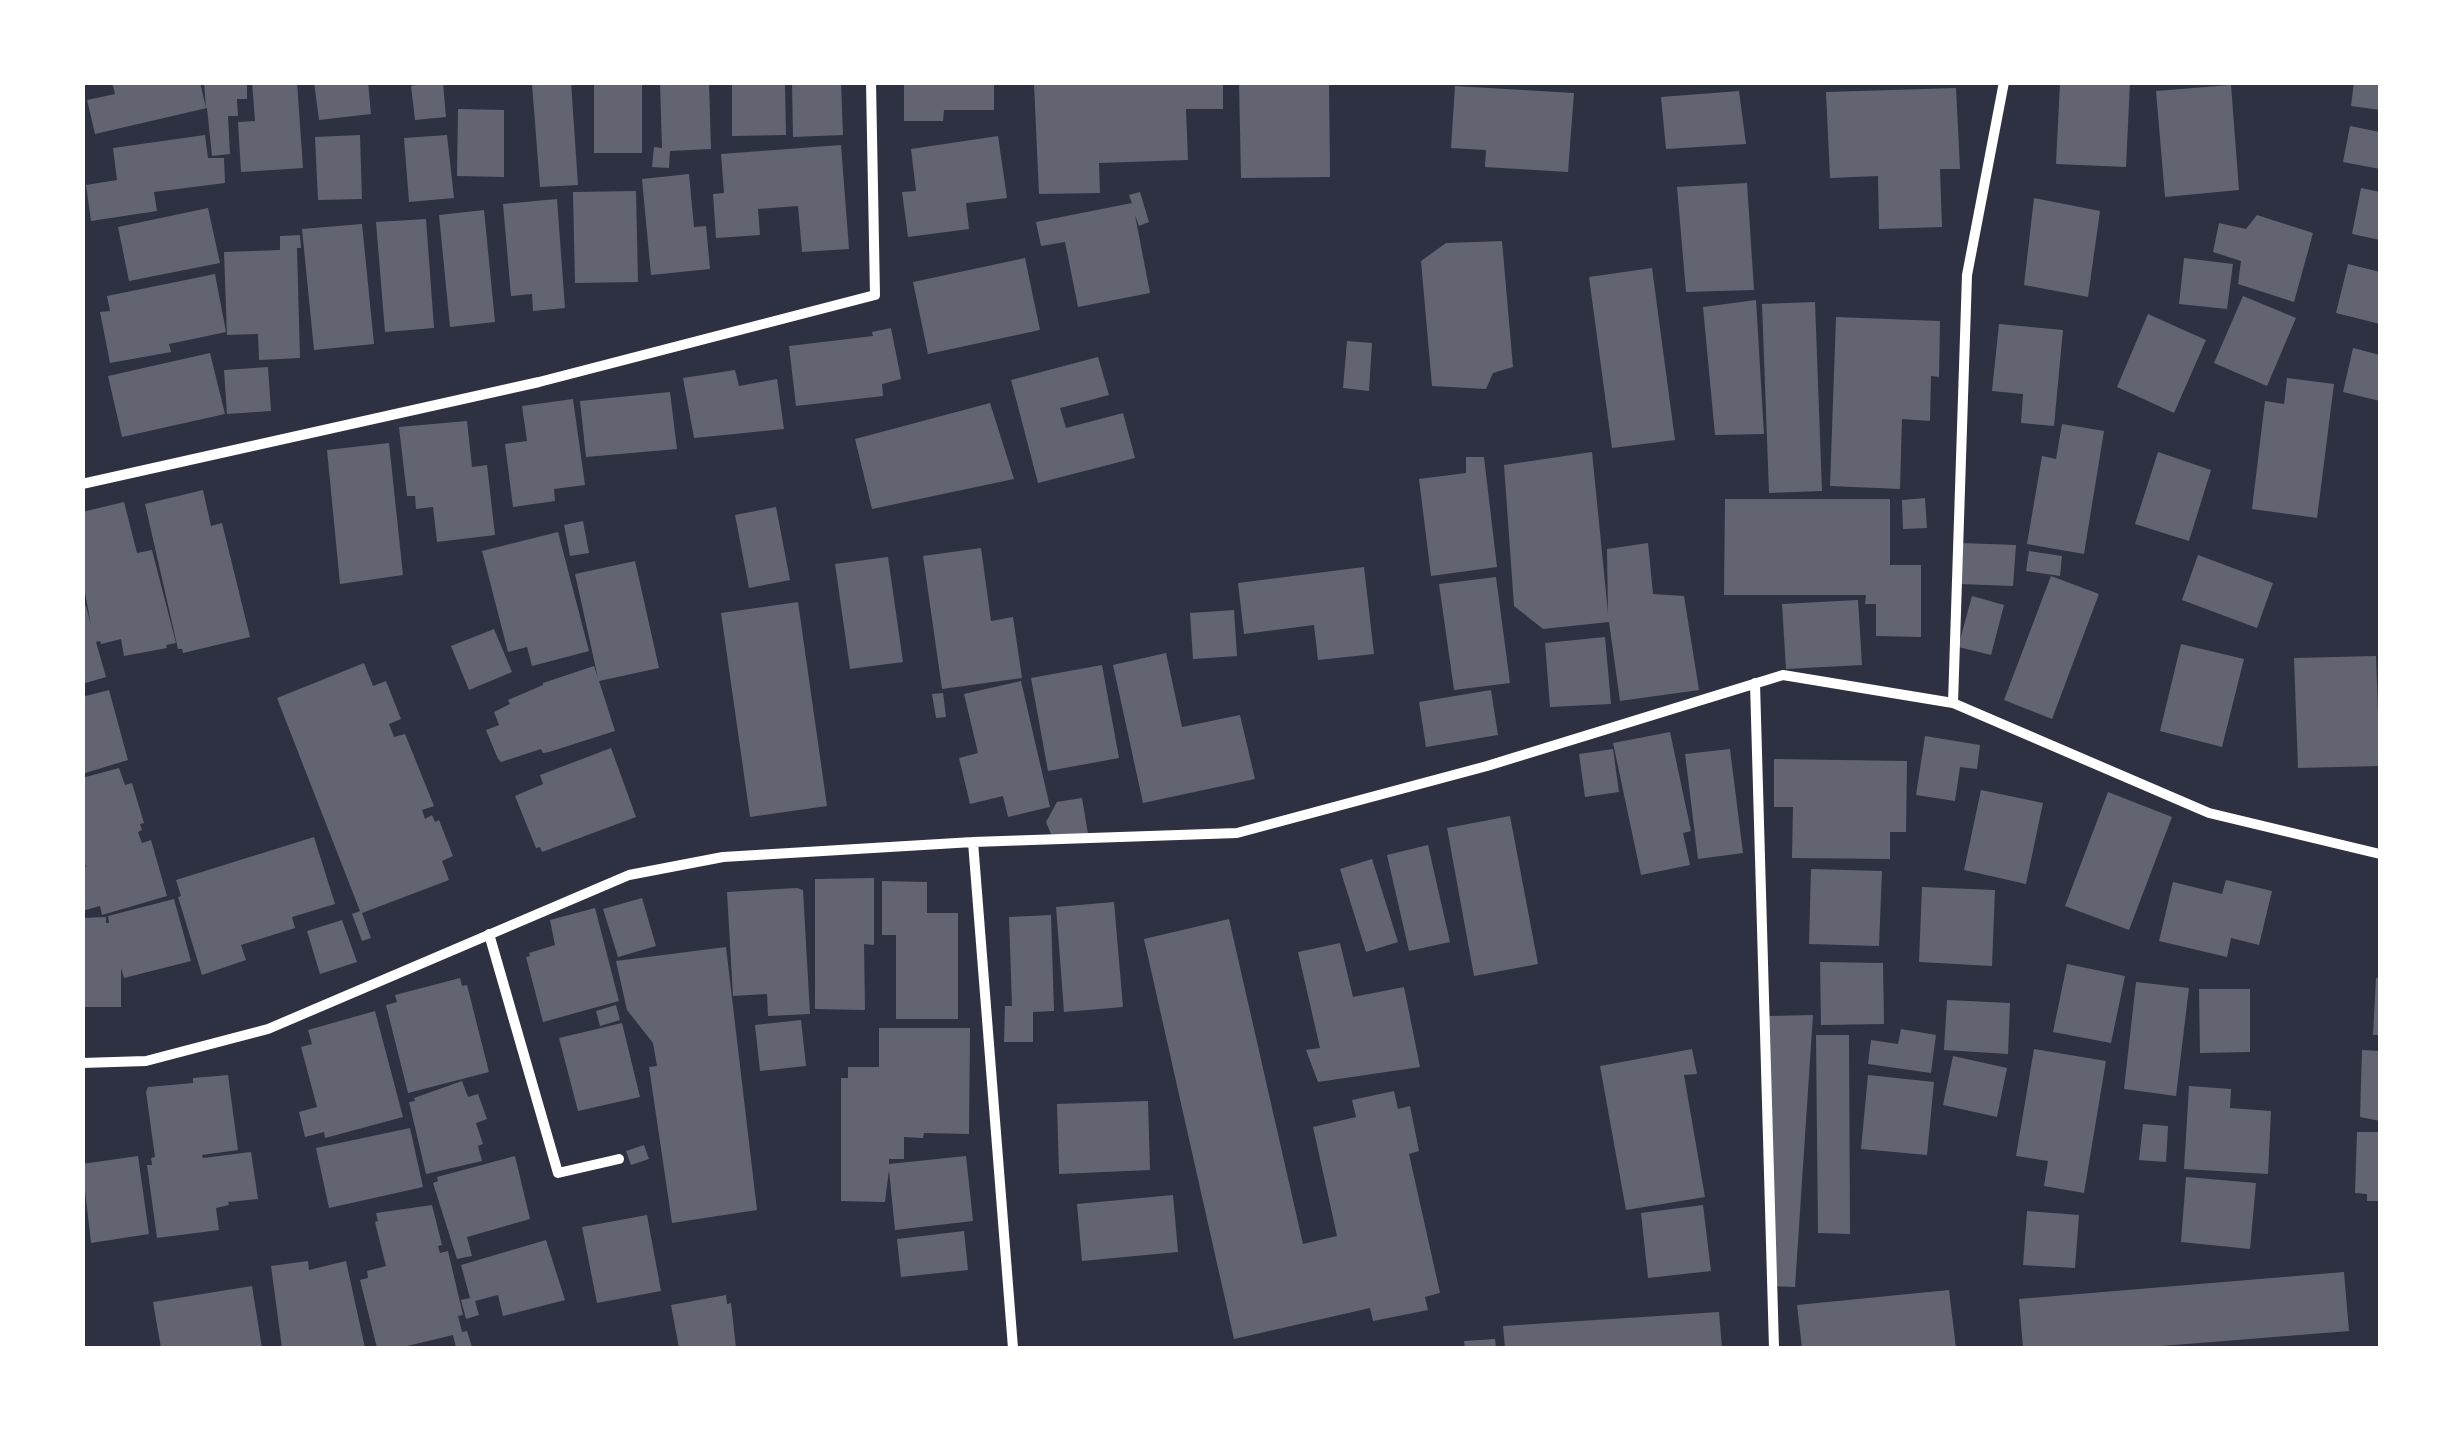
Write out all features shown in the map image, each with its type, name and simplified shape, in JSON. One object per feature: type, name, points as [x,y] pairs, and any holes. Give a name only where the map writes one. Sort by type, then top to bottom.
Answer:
[{"type":"street","points":[[82,484],[539,382],[875,295],[871,82]]},
{"type":"street","points":[[1953,703],[1966,275],[2004,82]]},
{"type":"street","points":[[82,1062],[146,1060],[268,1029],[629,875],[723,856],[973,842],[1238,834],[1487,766],[1783,674],[1953,703],[2208,812],[2380,854]]},
{"type":"street","points":[[1754,684],[1774,1348]]},
{"type":"street","points":[[973,842],[1012,1348]]},
{"type":"street","points":[[490,934],[558,1173],[619,1158]]},
{"type":"building","points":[[112,82],[200,82],[206,108],[204,82],[247,82],[247,99],[237,99],[238,116],[228,116],[230,154],[212,156],[207,108],[95,134],[87,100],[115,94]]},
{"type":"building","points":[[252,82],[297,82],[303,168],[241,172],[238,122],[255,121]]},
{"type":"building","points":[[314,82],[368,82],[371,114],[319,120]]},
{"type":"building","points":[[571,82],[578,185],[540,187],[532,84]]},
{"type":"building","points":[[594,82],[642,82],[642,153],[594,153]]},
{"type":"building","points":[[660,82],[709,82],[711,149],[670,151],[669,168],[652,167],[654,147],[662,148]]},
{"type":"building","points":[[732,82],[785,84],[786,135],[732,136]]},
{"type":"building","points":[[792,82],[841,82],[843,135],[793,137]]},
{"type":"building","points":[[904,82],[994,82],[994,110],[944,110],[943,121],[904,121]]},
{"type":"building","points":[[1223,82],[1223,109],[1186,109],[1188,160],[1099,163],[1100,193],[1039,194],[1034,84]]},
{"type":"building","points":[[1239,82],[1329,82],[1330,177],[1241,178]]},
{"type":"building","points":[[2060,82],[2130,82],[2126,167],[2056,164]]},
{"type":"building","points":[[2354,82],[2380,82],[2380,110],[2351,106]]},
{"type":"building","points":[[443,83],[446,117],[415,120],[411,86]]},
{"type":"building","points":[[2231,85],[2239,190],[2165,197],[2156,91]]},
{"type":"building","points":[[1455,86],[1574,93],[1568,172],[1485,167],[1486,150],[1451,148]]},
{"type":"building","points":[[1956,88],[1960,169],[1940,169],[1942,227],[1879,229],[1878,176],[1830,178],[1826,92]]},
{"type":"building","points":[[1739,91],[1746,144],[1666,149],[1661,97]]},
{"type":"building","points":[[458,109],[504,110],[504,177],[457,176]]},
{"type":"building","points":[[2350,126],[2380,132],[2380,169],[2343,162]]},
{"type":"building","points":[[205,135],[208,158],[224,158],[225,183],[154,192],[157,211],[91,221],[86,185],[117,180],[113,148]]},
{"type":"building","points":[[360,135],[362,199],[318,200],[315,137]]},
{"type":"building","points":[[447,135],[454,198],[409,202],[404,138]]},
{"type":"building","points":[[998,136],[1007,198],[966,203],[969,229],[908,237],[902,192],[916,191],[911,149]]},
{"type":"building","points":[[841,145],[849,249],[802,252],[798,206],[758,209],[760,235],[716,238],[713,194],[724,193],[721,154]]},
{"type":"building","points":[[689,174],[694,227],[706,226],[710,269],[651,275],[642,179]]},
{"type":"building","points":[[1747,183],[1754,290],[1686,292],[1677,187]]},
{"type":"building","points":[[2361,188],[2380,192],[2380,240],[2352,234]]},
{"type":"building","points":[[636,191],[638,282],[575,283],[573,192]]},
{"type":"building","points":[[1140,192],[1149,222],[1139,226],[1135,215],[1150,293],[1078,307],[1065,242],[1041,246],[1036,222],[1132,203],[1129,195]]},
{"type":"building","points":[[2034,198],[2100,211],[2088,297],[2024,285]]},
{"type":"building","points":[[557,199],[565,308],[533,311],[532,294],[511,296],[503,204]]},
{"type":"building","points":[[208,208],[220,263],[129,281],[118,227]]},
{"type":"building","points":[[484,210],[495,322],[450,327],[439,215]]},
{"type":"building","points":[[2257,215],[2313,233],[2294,302],[2238,284],[2241,261],[2213,252],[2219,223],[2246,229]]},
{"type":"building","points":[[426,219],[434,328],[385,332],[376,222]]},
{"type":"building","points":[[362,224],[374,344],[314,350],[302,229]]},
{"type":"building","points":[[300,235],[300,358],[259,360],[258,334],[227,335],[224,252],[280,250],[280,236]]},
{"type":"building","points":[[1502,241],[1513,367],[1493,373],[1486,389],[1432,386],[1421,261],[1446,243]]},
{"type":"building","points":[[1025,258],[1040,330],[928,354],[913,282]]},
{"type":"building","points":[[2184,258],[2233,264],[2227,309],[2179,304]]},
{"type":"building","points":[[2348,264],[2380,272],[2380,324],[2336,313]]},
{"type":"building","points":[[1652,268],[1675,440],[1612,448],[1589,277]]},
{"type":"building","points":[[215,274],[226,332],[169,344],[171,352],[110,363],[100,312],[110,311],[107,296]]},
{"type":"building","points":[[2243,296],[2296,318],[2267,386],[2214,363]]},
{"type":"building","points":[[1756,300],[1764,434],[1715,435],[1703,307]]},
{"type":"building","points":[[1815,302],[1822,491],[1769,493],[1762,304]]},
{"type":"building","points":[[2148,314],[2206,340],[2174,413],[2117,387]]},
{"type":"building","points":[[1836,317],[1940,321],[1939,377],[1931,376],[1930,421],[1902,419],[1900,489],[1830,486]]},
{"type":"building","points":[[1999,324],[2063,330],[2054,426],[2021,423],[2023,394],[1992,391]]},
{"type":"building","points":[[891,328],[901,379],[882,384],[883,396],[796,406],[789,346],[873,336],[872,332]]},
{"type":"building","points":[[1347,341],[1372,343],[1369,391],[1343,388]]},
{"type":"building","points":[[2353,348],[2380,355],[2380,401],[2343,392]]},
{"type":"building","points":[[210,353],[225,414],[122,437],[108,376]]},
{"type":"building","points":[[1098,357],[1109,395],[1060,408],[1066,428],[1123,413],[1135,458],[1038,483],[1011,380]]},
{"type":"building","points":[[268,367],[271,411],[227,414],[224,370]]},
{"type":"building","points":[[735,370],[739,386],[777,379],[784,429],[694,438],[683,378]]},
{"type":"building","points":[[2287,378],[2334,384],[2317,518],[2252,509],[2265,401],[2284,404]]},
{"type":"building","points":[[670,392],[677,449],[586,457],[580,401]]},
{"type":"building","points":[[573,399],[585,485],[554,489],[555,501],[513,507],[505,444],[527,441],[522,406]]},
{"type":"building","points":[[990,403],[1014,479],[872,509],[855,439]]},
{"type":"building","points":[[467,421],[472,467],[487,465],[495,535],[437,542],[433,507],[416,509],[415,496],[407,496],[399,427]]},
{"type":"building","points":[[2062,424],[2104,431],[2084,554],[2027,544],[2042,456],[2056,459]]},
{"type":"building","points":[[389,443],[403,575],[340,584],[327,450]]},
{"type":"building","points":[[1592,452],[1608,613],[1607,549],[1648,543],[1653,594],[1684,596],[1699,690],[1620,701],[1609,622],[1543,629],[1514,606],[1504,465]]},
{"type":"building","points":[[2158,452],[2211,470],[2189,541],[2135,524]]},
{"type":"building","points":[[1466,457],[1484,457],[1497,567],[1431,576],[1419,479],[1466,473]]},
{"type":"building","points":[[203,490],[211,526],[222,523],[250,637],[183,653],[178,649],[145,504]]},
{"type":"building","points":[[1925,498],[1927,528],[1903,529],[1902,500]]},
{"type":"building","points":[[1725,499],[1890,499],[1890,565],[1921,565],[1921,637],[1876,636],[1876,604],[1865,604],[1866,595],[1724,595]]},
{"type":"building","points":[[124,502],[137,553],[152,550],[176,643],[124,656],[121,639],[96,642],[106,677],[82,684],[82,607],[86,606],[91,625],[82,576],[82,512]]},
{"type":"building","points":[[776,507],[790,580],[749,588],[735,515]]},
{"type":"building","points":[[583,521],[589,553],[570,556],[564,525]]},
{"type":"building","points":[[558,532],[589,651],[532,666],[527,647],[508,652],[482,551]]},
{"type":"building","points":[[1961,543],[2016,545],[2013,586],[1959,584]]},
{"type":"building","points":[[981,548],[991,621],[1013,617],[1022,678],[942,689],[923,556]]},
{"type":"building","points":[[2029,551],[2062,556],[2060,576],[2026,571]]},
{"type":"building","points":[[2198,555],[2273,583],[2257,628],[2182,600]]},
{"type":"building","points":[[888,557],[903,662],[850,669],[835,564]]},
{"type":"building","points":[[635,561],[659,668],[599,681],[615,731],[501,762],[486,730],[499,725],[494,712],[510,704],[508,700],[543,683],[594,666],[598,678],[575,574]]},
{"type":"building","points":[[1364,567],[1374,654],[1318,660],[1314,625],[1244,634],[1238,583]]},
{"type":"building","points":[[2051,576],[2099,594],[2052,719],[2004,700]]},
{"type":"building","points":[[1496,577],[1510,683],[1454,690],[1439,584]]},
{"type":"building","points":[[1972,596],[2004,605],[1991,655],[1958,647]]},
{"type":"building","points":[[1858,600],[1862,665],[1786,669],[1782,604]]},
{"type":"building","points":[[798,602],[827,806],[750,817],[721,613]]},
{"type":"building","points":[[1234,610],[1237,656],[1193,659],[1190,613]]},
{"type":"building","points":[[494,629],[512,672],[469,690],[451,646]]},
{"type":"building","points":[[1605,637],[1611,704],[1550,707],[1545,643]]},
{"type":"building","points":[[2181,644],[2244,659],[2222,747],[2160,731]]},
{"type":"building","points":[[1166,653],[1182,727],[1240,715],[1255,779],[1143,803],[1113,665]]},
{"type":"building","points":[[2376,656],[2380,766],[2298,768],[2294,658]]},
{"type":"building","points":[[364,663],[373,686],[386,681],[401,719],[389,724],[394,737],[405,734],[434,806],[422,810],[425,819],[432,815],[435,822],[439,820],[453,856],[442,861],[449,880],[362,913],[371,938],[362,941],[352,914],[360,911],[277,698]]},
{"type":"building","points":[[1102,665],[1119,758],[1048,771],[1031,678]]},
{"type":"building","points":[[1021,681],[1050,807],[1008,817],[1003,796],[970,804],[959,758],[978,753],[964,694]]},
{"type":"building","points":[[109,690],[128,760],[82,774],[82,697]]},
{"type":"building","points":[[1491,690],[1498,735],[1426,747],[1419,702]]},
{"type":"building","points":[[943,693],[946,717],[936,718],[932,694]]},
{"type":"building","points":[[1670,732],[1691,831],[1683,833],[1690,865],[1641,875],[1613,743]]},
{"type":"building","points":[[1925,736],[1980,745],[1977,769],[1960,767],[1955,801],[1916,795]]},
{"type":"building","points":[[611,748],[636,817],[542,852],[540,847],[536,848],[515,796],[543,784],[540,775]]},
{"type":"building","points":[[1613,749],[1619,792],[1585,797],[1579,754]]},
{"type":"building","points":[[1730,749],[1743,853],[1698,859],[1685,754]]},
{"type":"building","points":[[1774,759],[1907,761],[1906,832],[1890,832],[1890,859],[1792,858],[1793,807],[1774,807]]},
{"type":"building","points":[[119,768],[125,785],[132,783],[144,823],[138,832],[142,843],[151,840],[167,896],[102,915],[100,906],[82,911],[82,868],[86,867],[82,858],[82,778]]},
{"type":"building","points":[[1981,790],[2043,803],[2026,884],[1964,870]]},
{"type":"building","points":[[2108,792],[2172,817],[2129,930],[2065,906]]},
{"type":"building","points":[[1082,798],[1088,834],[1051,834],[1046,822],[1057,802]]},
{"type":"building","points":[[1510,816],[1538,964],[1474,976],[1447,828]]},
{"type":"building","points":[[314,837],[335,904],[292,917],[295,928],[241,945],[246,960],[202,975],[176,880]]},
{"type":"building","points":[[1428,845],[1450,942],[1409,951],[1387,855]]},
{"type":"building","points":[[1372,859],[1398,942],[1366,952],[1340,869]]},
{"type":"building","points":[[1811,869],[1882,871],[1879,946],[1809,944]]},
{"type":"building","points":[[874,878],[874,945],[864,944],[865,1010],[815,1009],[815,879]]},
{"type":"building","points":[[2226,880],[2272,891],[2259,945],[2231,938],[2227,957],[2159,941],[2173,882],[2222,894]]},
{"type":"building","points":[[882,881],[927,882],[927,913],[958,913],[958,1019],[896,1019],[896,935],[882,935]]},
{"type":"building","points":[[1922,887],[1995,890],[1992,966],[1919,962]]},
{"type":"building","points":[[803,890],[810,1014],[768,1016],[767,994],[733,996],[727,892]]},
{"type":"building","points":[[642,898],[656,946],[618,957],[603,909]]},
{"type":"building","points":[[174,899],[191,961],[124,978],[121,968],[121,1007],[85,1007],[82,918],[106,917],[109,923],[108,916]]},
{"type":"building","points":[[1114,902],[1123,1007],[1064,1012],[1056,907]]},
{"type":"building","points":[[595,908],[619,1001],[543,1022],[526,957],[555,945],[550,920]]},
{"type":"building","points":[[1051,915],[1054,1011],[1033,1012],[1033,1042],[1004,1042],[1005,1006],[1012,1006],[1009,917]]},
{"type":"building","points":[[1229,919],[1303,1244],[1337,1236],[1313,1127],[1356,1117],[1352,1100],[1394,1091],[1398,1109],[1410,1106],[1419,1151],[1409,1154],[1440,1293],[1425,1297],[1428,1310],[1373,1321],[1370,1308],[1234,1339],[1144,939]]},
{"type":"building","points":[[342,920],[357,962],[320,974],[307,931]]},
{"type":"building","points":[[1340,943],[1353,997],[1404,987],[1420,1067],[1318,1082],[1306,1050],[1320,1048],[1298,952]]},
{"type":"building","points":[[726,947],[757,1210],[672,1223],[649,1067],[657,1066],[653,1043],[627,1010],[616,961]]},
{"type":"building","points":[[1820,962],[1883,963],[1884,1024],[1821,1025]]},
{"type":"building","points":[[2067,964],[2125,976],[2111,1043],[2053,1032]]},
{"type":"building","points":[[460,978],[462,986],[467,985],[489,1072],[408,1093],[386,1005],[397,1002],[395,995]]},
{"type":"building","points":[[2376,978],[2380,978],[2380,1035],[2373,1035]]},
{"type":"building","points":[[2136,982],[2189,988],[2176,1096],[2124,1089]]},
{"type":"building","points":[[2199,989],[2250,989],[2250,1052],[2200,1053]]},
{"type":"building","points":[[1947,1000],[2010,1003],[2008,1054],[1944,1050]]},
{"type":"building","points":[[616,1005],[620,1020],[600,1026],[596,1011]]},
{"type":"building","points":[[375,1011],[403,1117],[325,1138],[324,1132],[305,1137],[299,1112],[317,1107],[301,1047],[312,1044],[308,1030]]},
{"type":"building","points":[[1813,1015],[1795,1287],[1770,1286],[1769,1016]]},
{"type":"building","points":[[801,1020],[806,1066],[760,1071],[755,1025]]},
{"type":"building","points":[[622,1023],[640,1097],[578,1111],[559,1038]]},
{"type":"building","points":[[879,1028],[970,1028],[969,1134],[924,1133],[923,1138],[904,1137],[904,1159],[889,1159],[889,1164],[966,1156],[973,1221],[895,1230],[889,1170],[885,1202],[841,1201],[841,1078],[848,1078],[848,1067],[879,1067]]},
{"type":"building","points":[[1901,1029],[1936,1035],[1931,1073],[1868,1064],[1871,1040],[1898,1044]]},
{"type":"building","points":[[1816,1035],[1849,1035],[1850,1234],[1818,1233]]},
{"type":"building","points":[[1692,1049],[1697,1074],[1684,1075],[1705,1197],[1626,1210],[1600,1066]]},
{"type":"building","points":[[2034,1049],[2106,1061],[2084,1193],[2044,1186],[2048,1161],[2016,1156]]},
{"type":"building","points":[[2362,1050],[2380,1051],[2380,1121],[2360,1117]]},
{"type":"building","points":[[1953,1056],[2007,1068],[1997,1117],[1943,1105]]},
{"type":"building","points":[[228,1075],[238,1150],[202,1155],[203,1158],[251,1152],[258,1199],[228,1202],[229,1205],[216,1208],[219,1230],[157,1238],[147,1165],[152,1165],[151,1158],[155,1157],[148,1087]]},
{"type":"building","points":[[1868,1075],[1934,1082],[1927,1155],[1861,1149]]},
{"type":"building","points":[[462,1081],[468,1097],[478,1094],[487,1119],[476,1123],[483,1144],[478,1146],[482,1161],[426,1174],[409,1102]]},
{"type":"building","points":[[2189,1086],[2231,1089],[2230,1108],[2271,1111],[2268,1174],[2184,1169]]},
{"type":"building","points":[[1148,1101],[1150,1170],[1059,1174],[1057,1104]]},
{"type":"building","points":[[2143,1124],[2168,1126],[2166,1162],[2139,1160]]},
{"type":"building","points":[[410,1128],[423,1187],[329,1208],[316,1148]]},
{"type":"building","points":[[2357,1132],[2380,1132],[2380,1201],[2367,1201],[2367,1194],[2355,1193]]},
{"type":"building","points":[[644,1145],[649,1159],[631,1165],[626,1151]]},
{"type":"building","points":[[138,1156],[149,1234],[91,1243],[82,1164]]},
{"type":"building","points":[[515,1156],[530,1219],[467,1237],[472,1256],[457,1259],[433,1183],[438,1181],[437,1177]]},
{"type":"building","points":[[2186,1177],[2256,1183],[2250,1249],[2181,1242]]},
{"type":"building","points":[[1173,1195],[1178,1252],[1082,1261],[1077,1204]]},
{"type":"building","points":[[432,1205],[442,1245],[438,1246],[440,1253],[448,1251],[463,1315],[458,1316],[462,1332],[467,1331],[472,1347],[456,1348],[453,1335],[399,1348],[377,1348],[360,1280],[368,1278],[367,1271],[386,1266],[376,1213]]},
{"type":"building","points":[[1703,1205],[1711,1271],[1648,1278],[1641,1213]]},
{"type":"building","points":[[2027,1211],[2079,1215],[2075,1268],[2023,1265]]},
{"type":"building","points":[[647,1215],[661,1291],[597,1303],[582,1227]]},
{"type":"building","points":[[964,1231],[968,1270],[901,1277],[897,1239]]},
{"type":"building","points":[[546,1240],[565,1300],[503,1316],[498,1295],[475,1301],[479,1315],[466,1319],[461,1300],[470,1298],[461,1265]]},
{"type":"building","points":[[308,1261],[309,1270],[346,1261],[365,1348],[282,1348],[271,1266]]},
{"type":"building","points":[[2344,1272],[2349,1331],[2137,1348],[2023,1348],[2019,1299]]},
{"type":"building","points":[[252,1286],[262,1348],[161,1348],[153,1302]]},
{"type":"building","points":[[1949,1290],[1956,1348],[1802,1348],[1797,1305]]},
{"type":"building","points":[[726,1295],[727,1304],[731,1303],[736,1348],[679,1348],[671,1305]]},
{"type":"building","points":[[1719,1312],[1722,1348],[1505,1348],[1503,1326]]},
{"type":"building","points":[[1495,1339],[1496,1348],[1465,1348],[1464,1341]]}]
